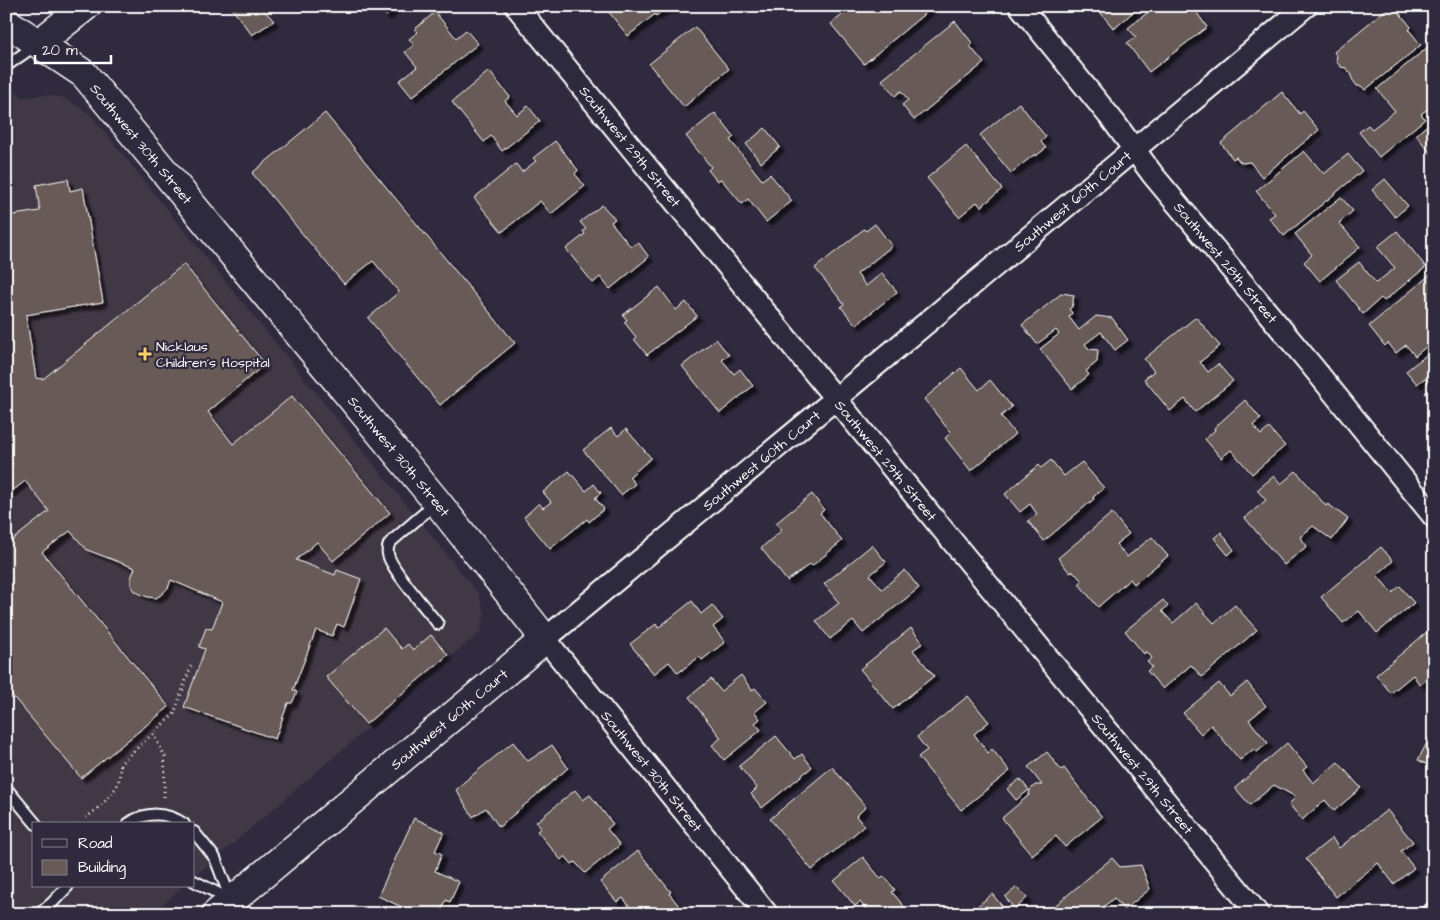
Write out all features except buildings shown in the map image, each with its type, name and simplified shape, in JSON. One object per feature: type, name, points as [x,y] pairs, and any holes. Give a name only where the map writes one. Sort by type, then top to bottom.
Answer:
[{"type":"street","points":[[39,43],[86,6]]},
{"type":"street","name":"Southwest 29th Street","points":[[516,6],[1258,914]]},
{"type":"street","name":"Southwest 28th Street","points":[[1020,6],[1152,175],[1312,366],[1434,517]]},
{"type":"street","name":"Southwest 60th Court","points":[[232,909],[545,639],[1306,6]]},
{"type":"street","name":"Southwest 30th Street","points":[[6,22],[84,74],[437,502],[767,914]]},
{"type":"lane","points":[[6,66],[39,43]]},
{"type":"lane","points":[[437,502],[390,543],[388,553],[394,568],[438,624]]},
{"type":"lane","points":[[6,788],[34,822]]},
{"type":"lane","points":[[131,822],[146,815],[161,814],[181,822]]},
{"type":"lane","points":[[195,833],[215,858],[232,909]]},
{"type":"lane","points":[[195,882],[232,909]]},
{"type":"lane","points":[[39,914],[54,902],[66,888]]},
{"type":"path","points":[[86,818],[106,800],[117,786],[121,763],[174,714],[192,663]]},
{"type":"path","points":[[152,734],[164,756],[164,798]]},
{"type":"shaded area","name":"Nicklaus Children's Hospital","points":[[6,79],[22,97],[49,95],[65,98],[90,114],[478,593],[485,614],[480,632],[195,876],[195,822],[32,822],[32,888],[181,888],[151,914],[6,914]]},
{"type":"place","name":"Nicklaus Children's Hospital","points":[[145,354]]}]
